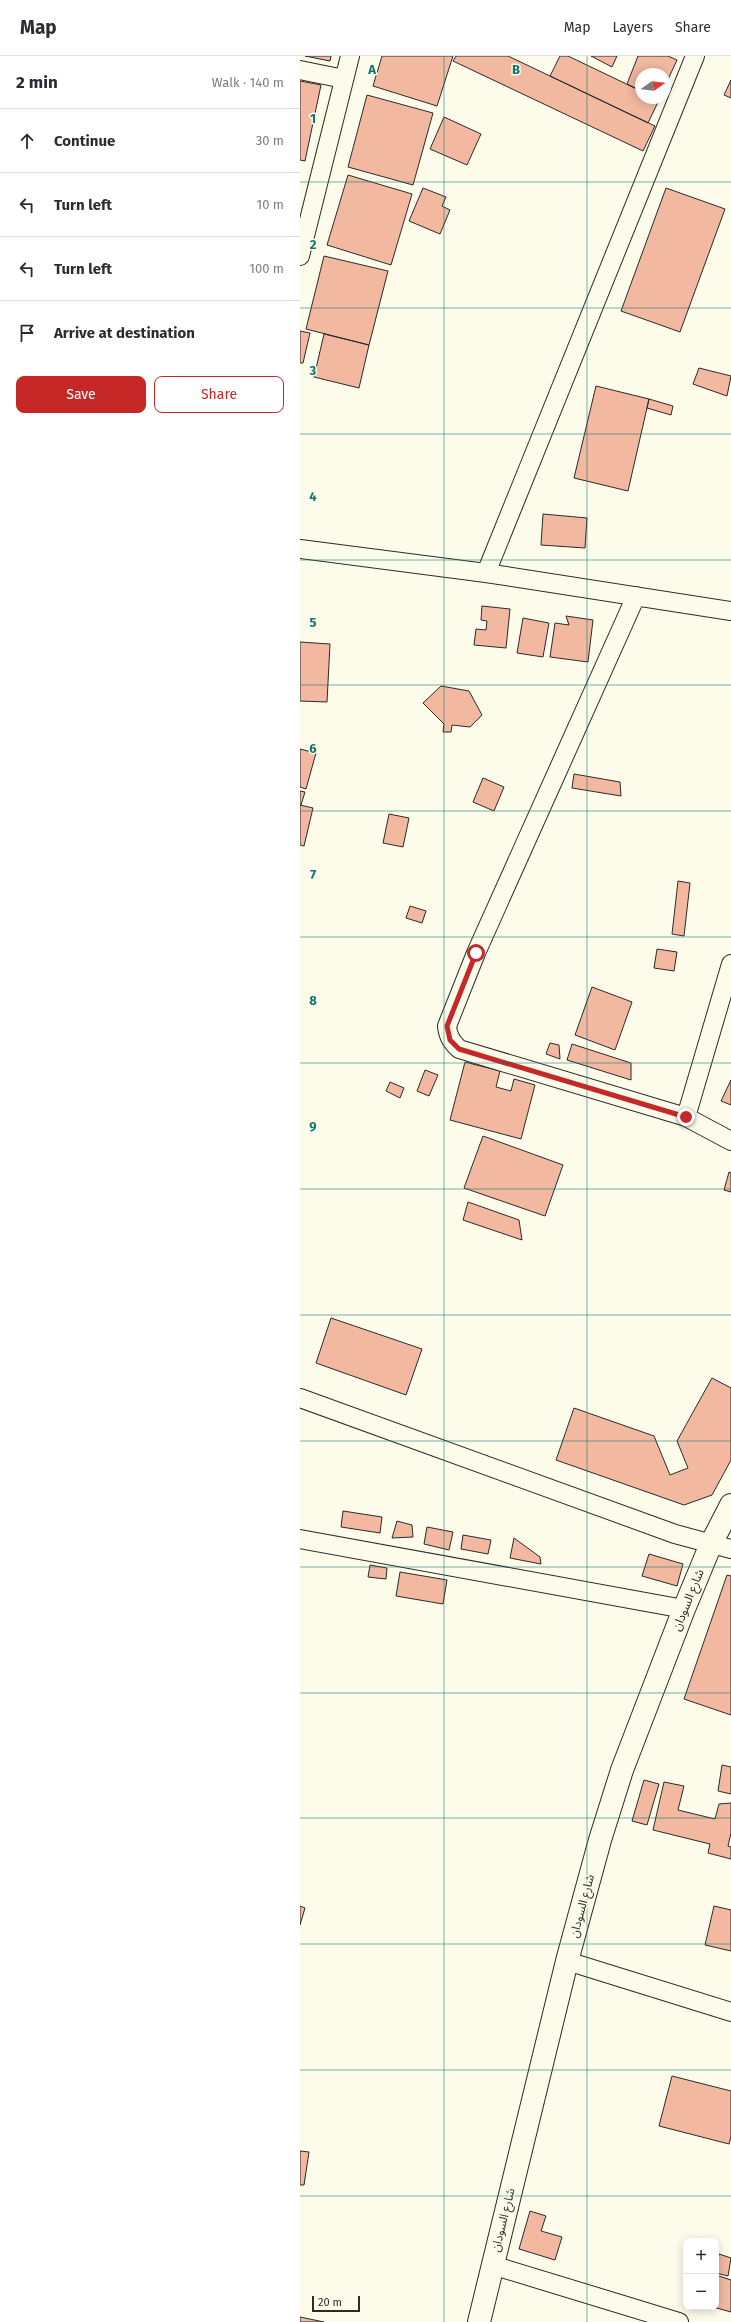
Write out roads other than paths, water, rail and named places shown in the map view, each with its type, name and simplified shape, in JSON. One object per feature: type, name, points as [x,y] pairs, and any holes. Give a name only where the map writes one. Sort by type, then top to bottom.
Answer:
[{"type":"main road","name":"شارع السودان","points":[[479,2322],[567,1961],[600,1840],[622,1770],[684,1609],[721,1547],[731,1505]]},
{"type":"street","points":[[300,256],[350,56]]},
{"type":"street","points":[[486,573],[695,56]]},
{"type":"street","points":[[300,70],[344,78]]},
{"type":"street","points":[[300,549],[486,573],[731,610]]},
{"type":"street","points":[[636,596],[476,953],[447,1026],[448,1033],[450,1040],[459,1049],[686,1117],[731,1141]]},
{"type":"street","points":[[686,1117],[731,964]]},
{"type":"street","points":[[300,1398],[667,1531],[721,1547]]},
{"type":"street","points":[[300,1538],[684,1609]]},
{"type":"street","points":[[567,1961],[731,2012]]},
{"type":"street","points":[[492,2265],[679,2322]]}]
